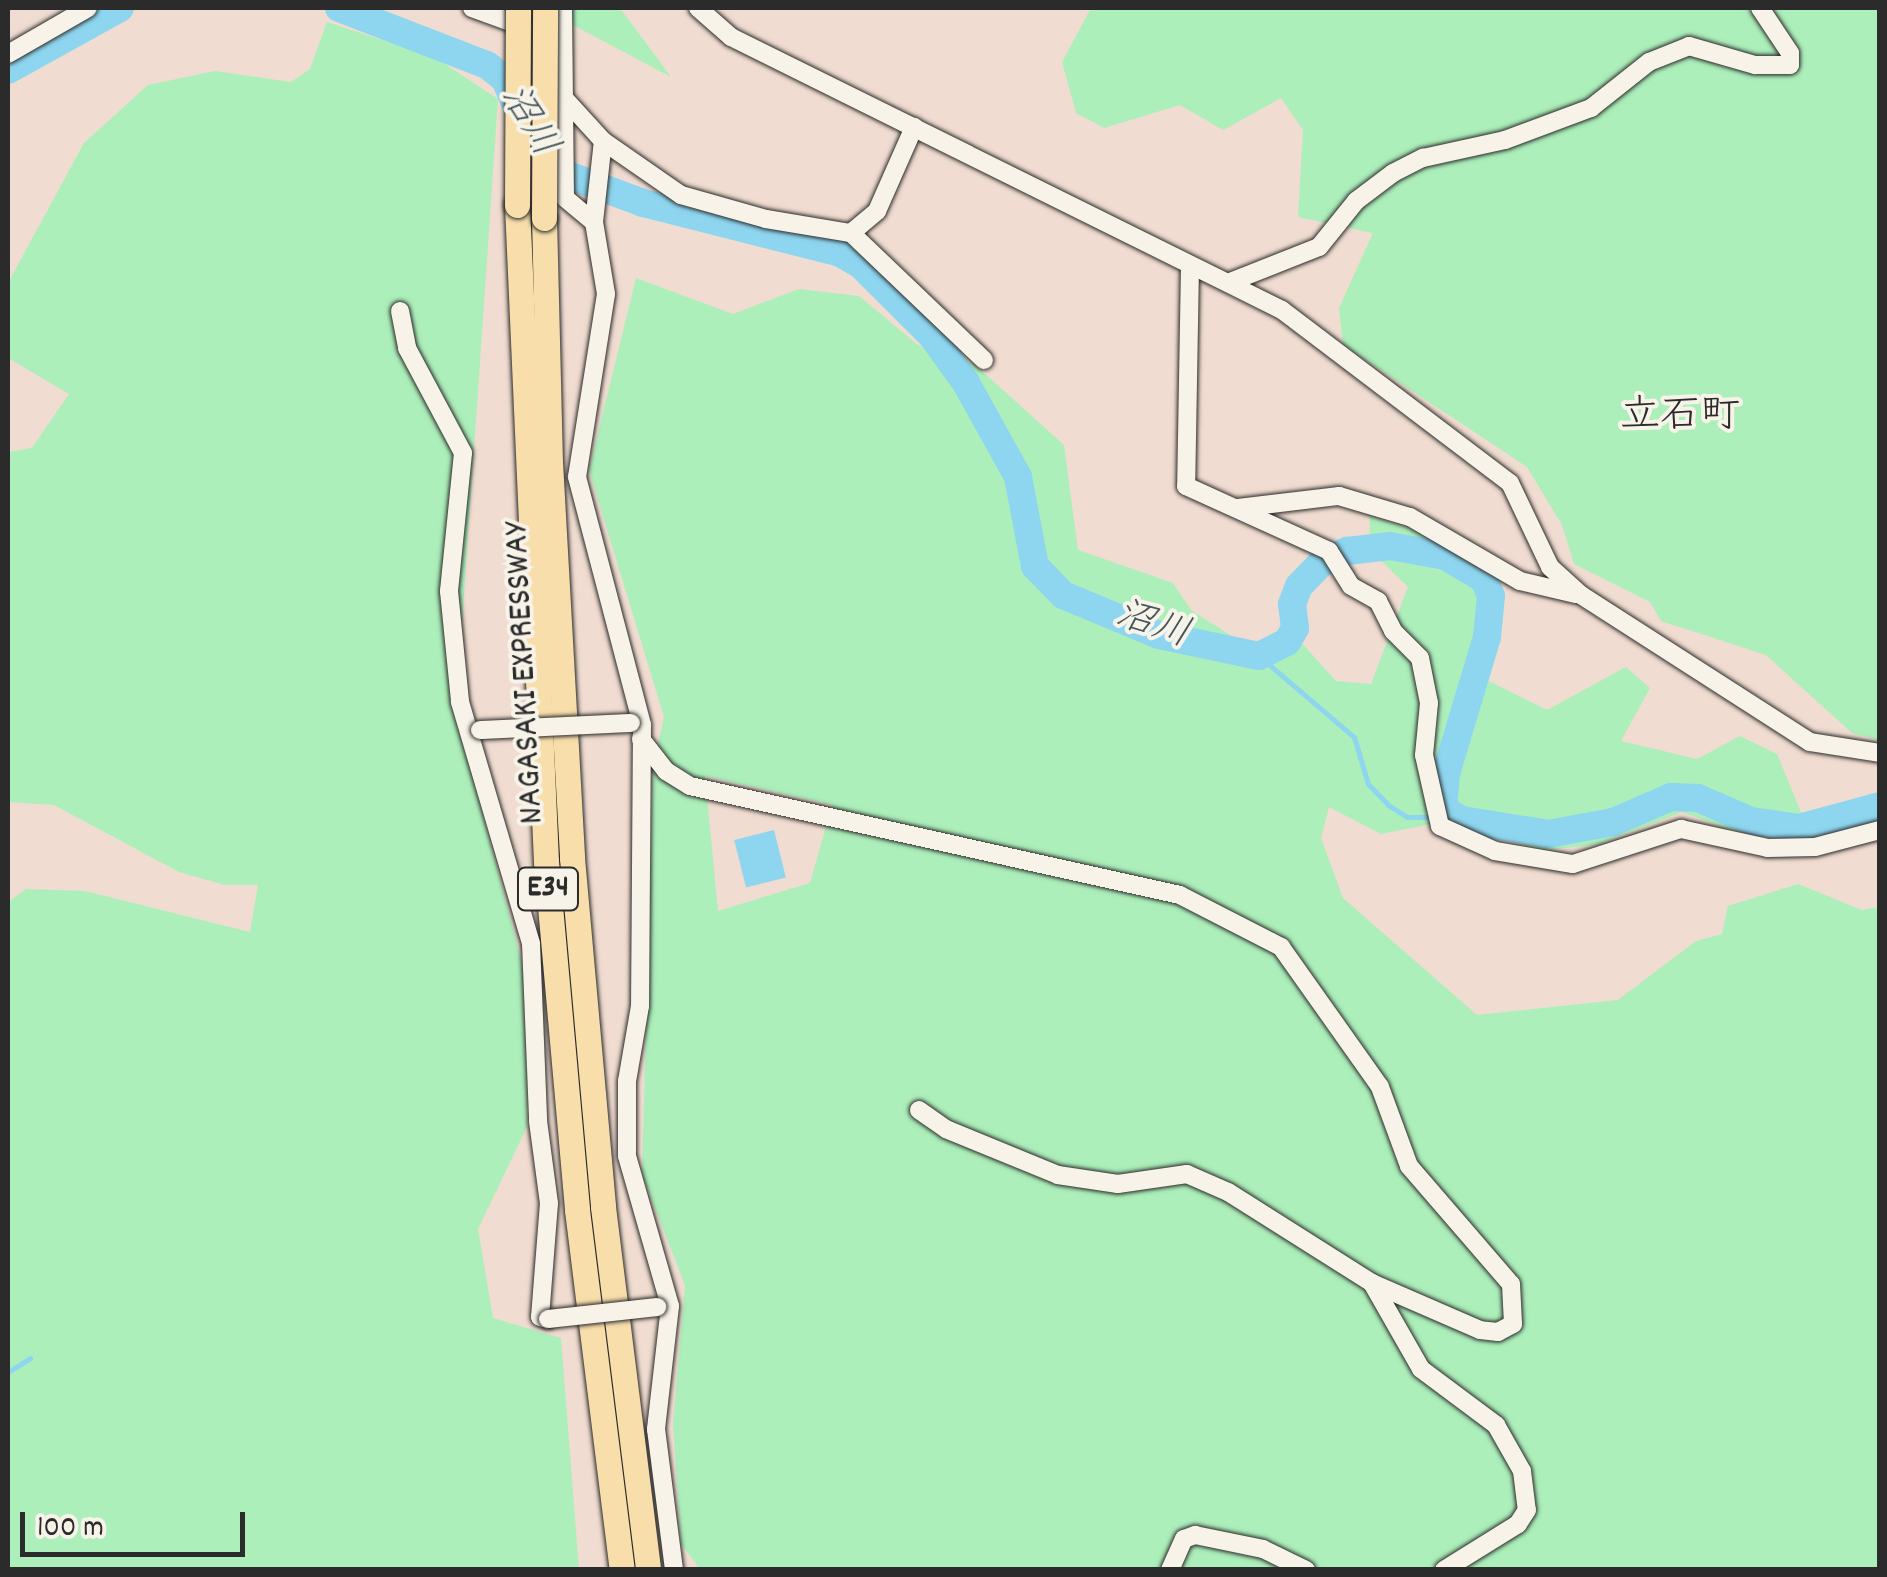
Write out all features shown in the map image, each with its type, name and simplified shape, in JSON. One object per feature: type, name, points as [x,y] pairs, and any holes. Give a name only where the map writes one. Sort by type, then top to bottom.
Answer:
[{"type":"highway","name":"NAGASAKI EXPRESSWAY","points":[[545,8],[544,218],[550,462],[572,858],[603,1207],[648,1570]]},
{"type":"highway","name":"NAGASAKI EXPRESSWAY","points":[[503,11],[518,205],[546,860],[577,1210],[622,1570]]},
{"type":"street","points":[[8,54],[88,8]]},
{"type":"street","points":[[472,8],[503,11],[562,32]]},
{"type":"street","points":[[563,8],[564,187],[570,208],[594,222]]},
{"type":"street","points":[[698,8],[731,36],[1282,310],[1510,483],[1550,567],[1581,595],[1810,742],[1880,753]]},
{"type":"street","points":[[1228,283],[1319,247],[1356,201],[1393,173],[1423,158],[1505,140],[1591,108],[1649,62],[1689,46],[1755,65],[1790,65],[1790,54],[1760,8]]},
{"type":"street","points":[[563,97],[603,141],[681,195],[766,219],[851,233],[984,360]]},
{"type":"street","points":[[851,233],[877,211],[914,127]]},
{"type":"street","points":[[603,141],[594,222],[606,294],[577,476],[638,729],[640,1006],[627,1080],[627,1156],[663,1306],[656,1428],[674,1570]]},
{"type":"street","points":[[1190,266],[1186,486],[1335,557],[1351,586],[1378,602],[1393,631],[1420,658],[1429,704],[1424,754],[1440,826],[1494,851],[1572,864],[1681,829],[1768,848],[1815,847],[1880,830]]},
{"type":"street","points":[[400,311],[419,376],[463,453],[449,591],[473,731],[531,944],[538,1121],[550,1204],[540,1316],[663,1306]]},
{"type":"street","points":[[1238,508],[1338,496],[1410,517],[1520,582],[1581,595]]},
{"type":"street","points":[[473,731],[638,729]]},
{"type":"street","points":[[638,729],[676,780],[690,786],[1180,895],[1281,947],[1324,1017],[1380,1087],[1409,1166],[1511,1284],[1516,1314],[1508,1330],[1480,1330],[1372,1283],[1197,1178],[1175,1172],[1118,1184],[1058,1175],[946,1130],[919,1110]]},
{"type":"street","points":[[1372,1283],[1421,1369],[1496,1425],[1522,1471],[1527,1510],[1518,1524],[1444,1570]]},
{"type":"street","points":[[1170,1570],[1184,1539],[1195,1536],[1263,1549],[1306,1570]]},
{"type":"green space","points":[[571,8],[620,8],[671,77],[571,24]]},
{"type":"green space","points":[[1091,8],[1879,8],[1879,740],[1852,733],[1766,655],[1661,621],[1650,602],[1574,564],[1562,525],[1527,467],[1343,345],[1339,308],[1373,233],[1298,217],[1303,130],[1281,98],[1223,130],[1180,105],[1104,128],[1076,113],[1062,62]]},
{"type":"green space","points":[[327,22],[434,57],[498,99],[456,712],[527,982],[527,1127],[478,1229],[493,1318],[561,1338],[579,1569],[8,1569],[8,902],[26,889],[85,891],[250,932],[258,885],[225,885],[179,872],[54,805],[8,802],[8,452],[32,448],[69,394],[8,358],[8,283],[84,143],[148,85],[215,71],[291,82],[310,69]]},
{"type":"green space","points":[[636,278],[733,314],[799,289],[859,296],[918,345],[974,364],[1064,445],[1078,550],[1173,583],[1191,610],[1246,645],[1298,639],[1336,681],[1371,684],[1408,587],[1369,549],[1370,516],[1434,536],[1486,566],[1469,671],[1547,710],[1626,667],[1650,688],[1621,741],[1697,759],[1740,736],[1777,754],[1810,834],[1739,833],[1682,812],[1596,845],[1542,850],[1441,822],[1381,834],[1329,807],[1321,838],[1343,898],[1477,1015],[1618,1000],[1696,941],[1722,934],[1728,906],[1798,884],[1862,910],[1879,907],[1879,1569],[700,1569],[681,1544],[673,1424],[685,1285],[642,1175],[653,766],[664,717],[589,470]],"holes":[[[705,776],[832,805],[810,883],[718,911]]]},
{"type":"water","points":[[774,830],[786,878],[746,887],[734,840]]},
{"type":"waterway","name":"沼川","points":[[8,70],[120,8]]},
{"type":"waterway","name":"沼川","points":[[339,8],[487,65],[505,79],[528,134],[552,169],[643,203],[840,253],[861,265],[933,337],[966,383],[1018,477],[1035,566],[1063,595],[1159,635],[1259,656],[1287,642],[1295,628],[1292,604],[1299,586],[1320,564],[1347,551],[1390,546],[1445,556],[1484,579],[1491,596],[1487,637],[1446,774],[1443,809],[1462,820],[1548,834],[1613,822],[1671,797],[1698,798],[1751,821],[1799,828],[1880,806]]},
{"type":"waterway","points":[[1259,656],[1354,737],[1368,784],[1388,805],[1407,817],[1427,817]]},
{"type":"waterway","points":[[8,1372],[30,1358]]},
{"type":"district","name":"立石町","points":[[1680,419]]}]
